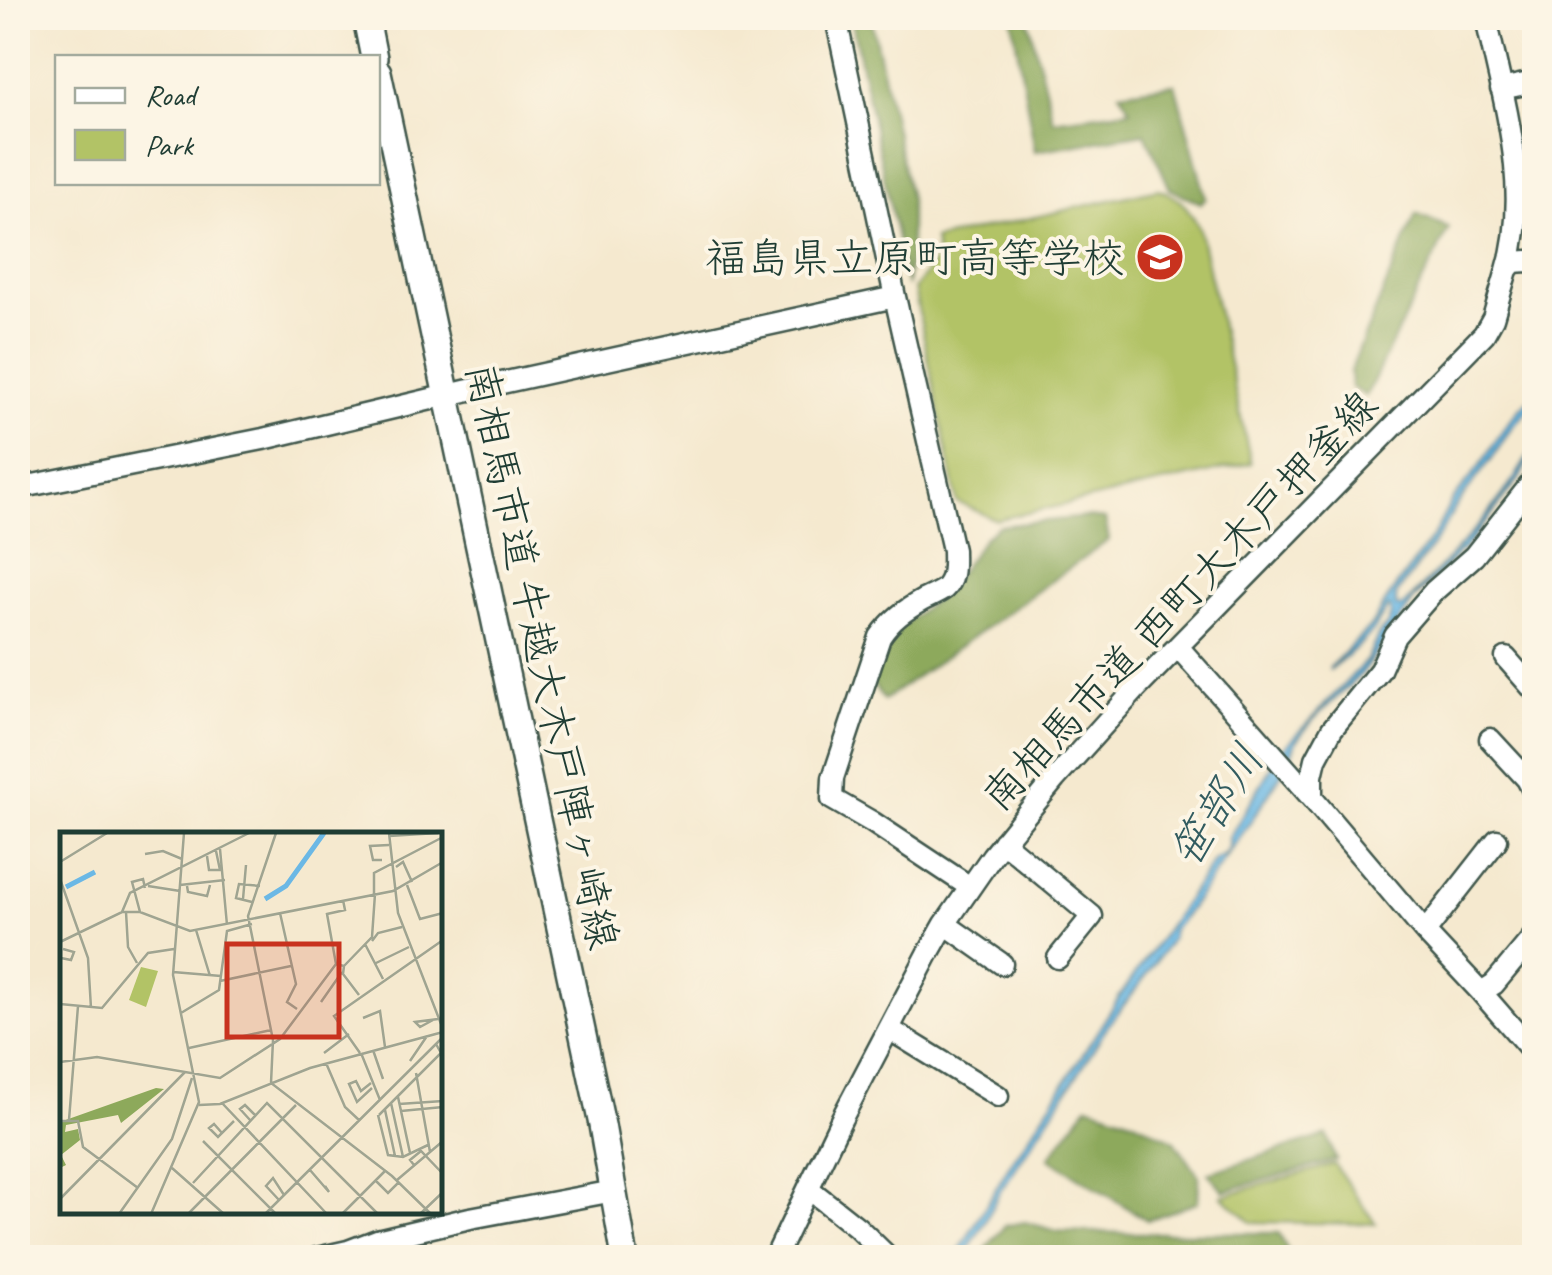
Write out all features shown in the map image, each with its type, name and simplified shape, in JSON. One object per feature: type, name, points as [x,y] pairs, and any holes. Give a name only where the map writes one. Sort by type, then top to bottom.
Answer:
[{"type":"street","points":[[366,18],[373,55]]},
{"type":"street","points":[[836,18],[953,550],[952,578],[944,588],[912,606],[889,624],[880,637],[833,778],[832,799],[970,888]]},
{"type":"street","name":"南相馬市道 西町大木戸押釜線","points":[[775,1258],[842,1118],[946,924],[1003,842],[1136,689],[1484,334],[1507,270],[1517,212],[1516,172],[1486,18]]},
{"type":"street","name":"南相馬市道 牛越大木戸陣ヶ崎線","points":[[380,81],[602,1125],[625,1258]]},
{"type":"street","points":[[1501,89],[1534,82]]},
{"type":"street","points":[[1507,270],[1513,262],[1534,263]]},
{"type":"street","points":[[18,488],[263,439],[895,297]]},
{"type":"street","points":[[1307,793],[1316,759],[1332,729],[1380,670],[1395,636],[1434,591],[1474,556],[1534,480]]},
{"type":"street","points":[[1178,648],[1534,1053]]},
{"type":"street","points":[[1506,658],[1534,690]]},
{"type":"street","points":[[1490,739],[1534,792]]},
{"type":"street","points":[[1425,932],[1498,840]]},
{"type":"street","points":[[1003,842],[1092,916],[1058,958]]},
{"type":"street","points":[[946,924],[1002,964]]},
{"type":"street","points":[[1481,992],[1494,984],[1534,936]]},
{"type":"street","points":[[889,1028],[998,1096]]},
{"type":"street","points":[[809,1189],[888,1258]]},
{"type":"street","points":[[318,1258],[470,1218],[614,1191]]},
{"type":"green space","points":[[851,18],[871,18],[910,199],[907,287]]},
{"type":"green space","points":[[1012,18],[1028,18],[1053,120],[1130,110],[1120,92],[1175,84],[1206,198],[1200,203],[1170,189],[1145,133],[1035,151]]},
{"type":"green space","points":[[1158,189],[1183,204],[1199,228],[1251,463],[996,520],[957,502],[914,289],[937,258],[934,240]]},
{"type":"green space","points":[[1416,214],[1449,228],[1366,396],[1351,387],[1350,371]]},
{"type":"green space","points":[[1086,517],[1105,519],[1109,540],[884,700],[870,681],[883,640],[944,593],[984,538],[998,526]]},
{"type":"green space","points":[[1088,1105],[1175,1141],[1199,1176],[1198,1202],[1147,1220],[1049,1158]]},
{"type":"green space","points":[[1327,1135],[1336,1160],[1224,1191],[1208,1173]]},
{"type":"green space","points":[[1334,1164],[1376,1224],[1251,1222],[1222,1196]]},
{"type":"green space","points":[[1025,1222],[1057,1231],[1279,1233],[1291,1257],[979,1257],[1005,1226]]},
{"type":"water","points":[[1534,395],[1534,403],[1511,428],[1396,595],[1399,608],[1492,509],[1534,445],[1518,480],[1467,545],[1415,598],[1362,673],[1296,741],[1289,762],[1251,821],[1107,1027],[999,1193],[963,1257],[955,1258],[1009,1166],[1118,999],[1214,860],[1224,855],[1229,838],[1280,752],[1367,660],[1388,624],[1390,607],[1357,647],[1330,667],[1370,627],[1435,533],[1451,502],[1504,428]]},
{"type":"place","name":"福島県立原町高等学校","points":[[1160,257]]},
{"type":"water label","name":"笹部川","points":[[1216,805]]}]
